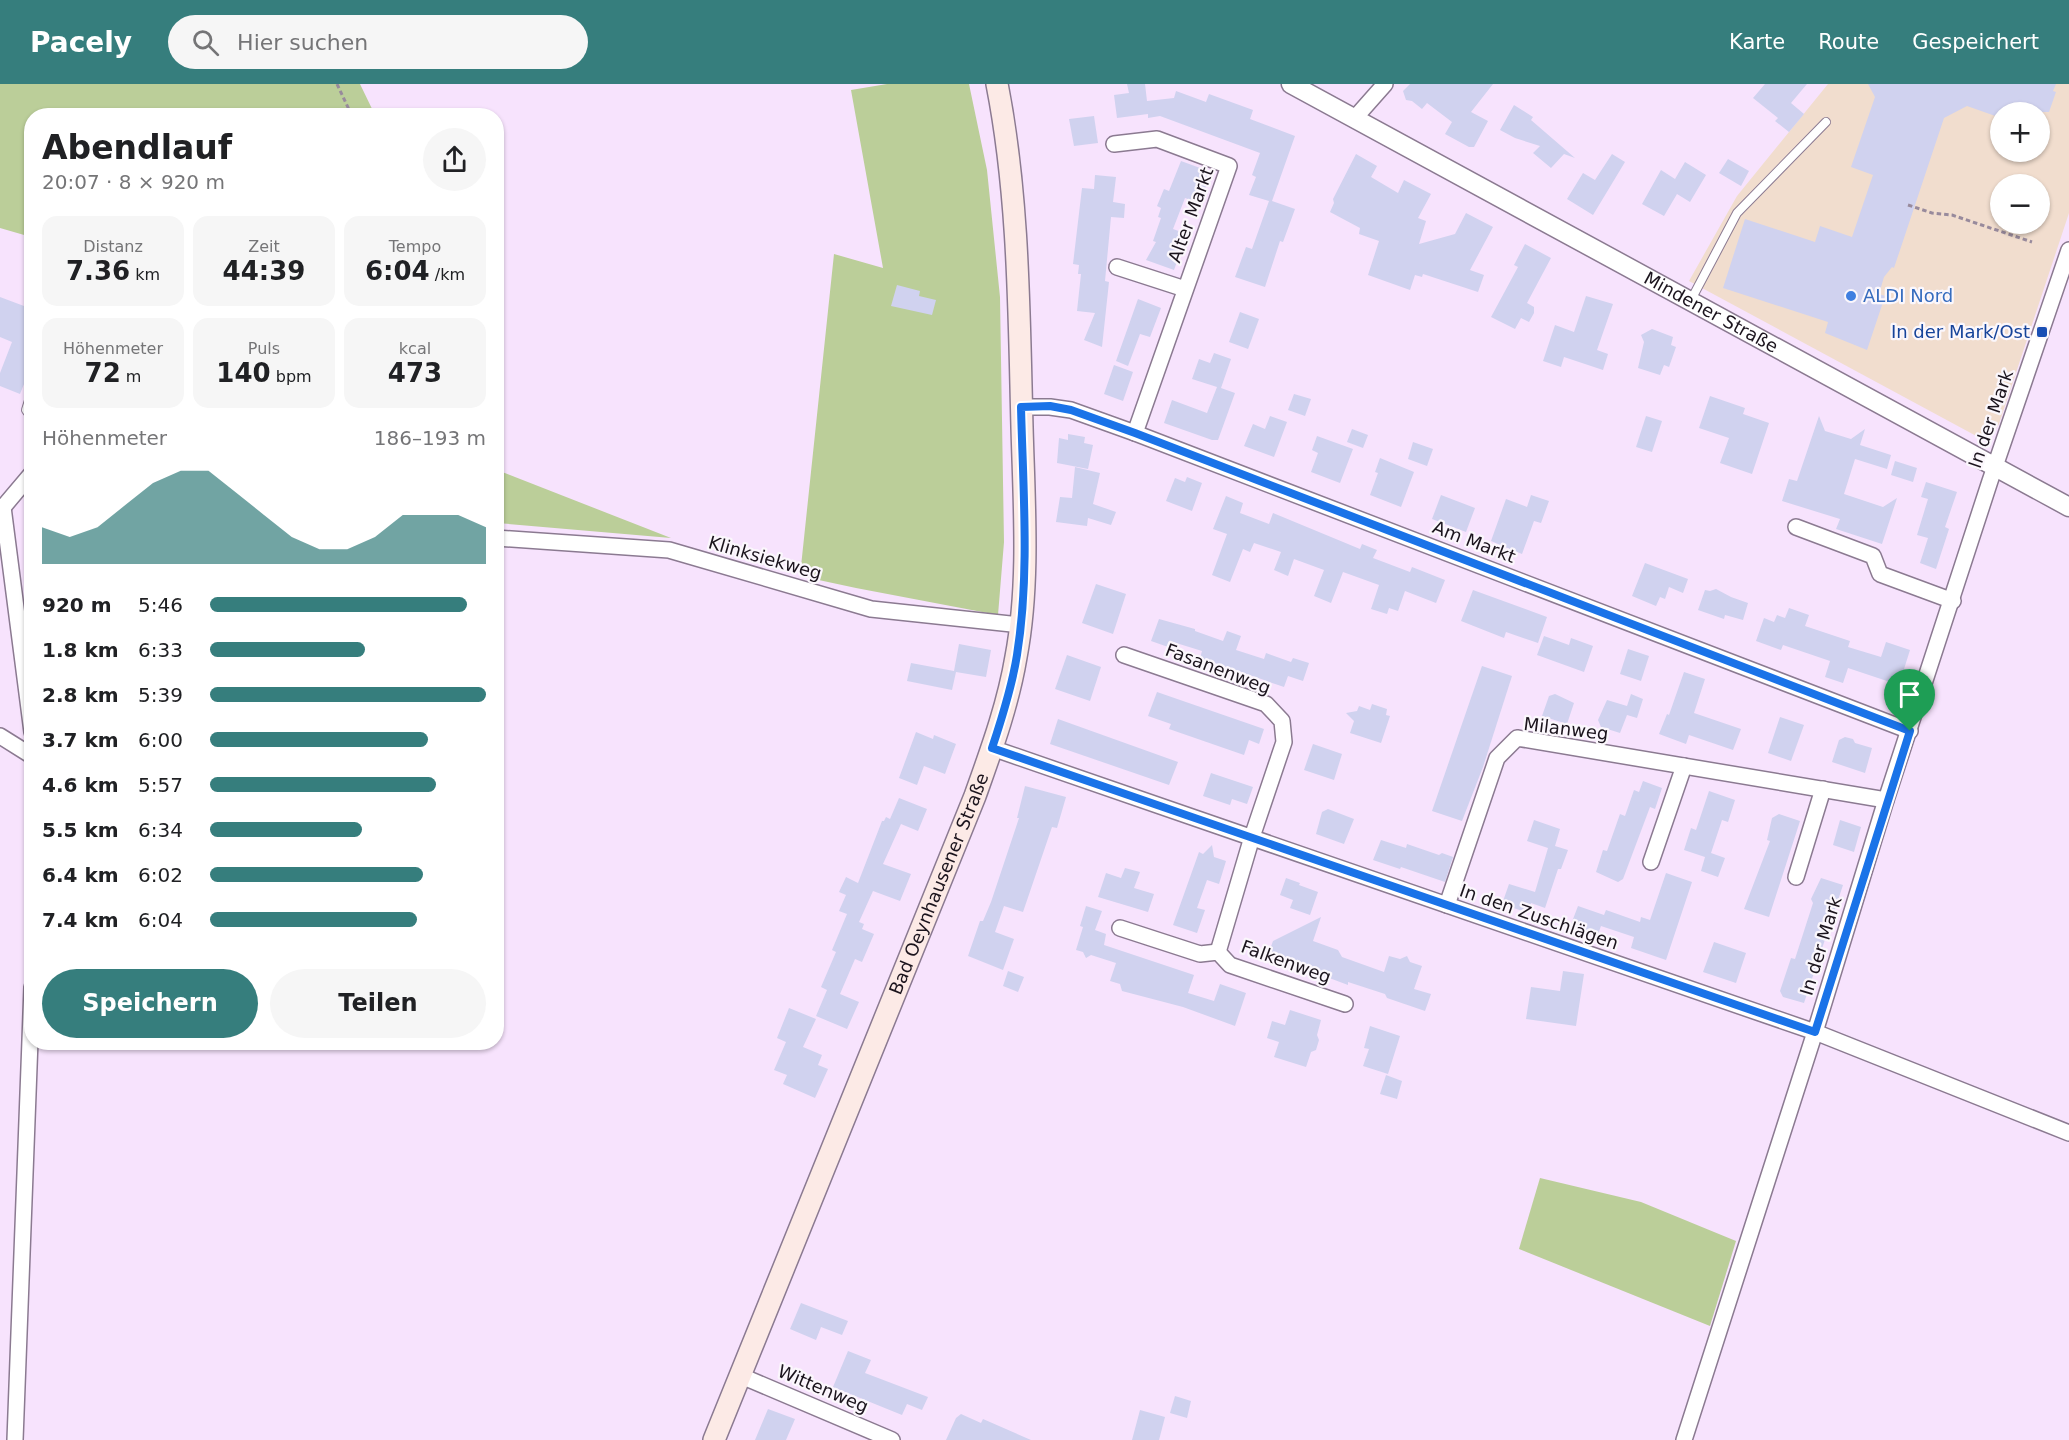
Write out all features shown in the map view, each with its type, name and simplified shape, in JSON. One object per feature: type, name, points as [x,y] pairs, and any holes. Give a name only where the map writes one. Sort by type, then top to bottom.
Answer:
[{"type":"main road","name":"Bad Oeynhausener Straße","points":[[714,1440],[970,807],[992,748],[1010,688],[1021,625],[1024,507],[1017,265],[1009,169],[997,84]]},
{"type":"street","name":"Mindener Straße","points":[[1291,84],[2069,507]]},
{"type":"street","points":[[1354,119],[1385,84]]},
{"type":"street","name":"Alter Markt","points":[[1114,144],[1157,139],[1229,166],[1135,433]]},
{"type":"street","name":"In der Mark","points":[[1684,1440],[1815,1032],[1886,800],[1953,601],[1995,466],[2069,250]]},
{"type":"street","name":"Alter Markt","points":[[1118,267],[1185,289]]},
{"type":"street","name":"Am Markt","points":[[1021,407],[1050,406],[1071,410],[1135,433],[1910,731]]},
{"type":"street","points":[[24,483],[2,509],[24,673]]},
{"type":"street","points":[[1796,527],[1873,556],[1880,574],[1953,601]]},
{"type":"street","name":"Klinksiekweg","points":[[504,539],[669,550],[871,609],[1021,625]]},
{"type":"street","name":"Fasanenweg","points":[[1124,655],[1266,704],[1282,721],[1284,742],[1252,837]]},
{"type":"street","points":[[0,736],[24,751]]},
{"type":"street","name":"Milanweg","points":[[1447,905],[1497,758],[1516,738],[1886,800]]},
{"type":"street","name":"In den Zuschlägen","points":[[992,748],[1815,1032],[2069,1133]]},
{"type":"street","points":[[1651,862],[1684,766]]},
{"type":"street","points":[[1796,877],[1823,789]]},
{"type":"street","name":"Falkenweg","points":[[1218,952],[1252,837]]},
{"type":"street","name":"Falkenweg","points":[[1120,928],[1200,954],[1218,952]]},
{"type":"street","name":"Falkenweg","points":[[1218,952],[1230,965],[1345,1004]]},
{"type":"street","points":[[15,1440],[30,1050]]},
{"type":"street","name":"Wittenweg","points":[[739,1375],[892,1440]]},
{"type":"lane","points":[[1690,301],[1737,213],[1826,122]]},
{"type":"path","points":[[337,84],[348,108]]},
{"type":"path","points":[[1908,205],[1932,213],[1952,215],[2032,242]]},
{"type":"shaded area","points":[[1828,84],[2069,84],[2069,213],[1999,424],[1992,435],[1980,438],[1689,281],[1737,196]]},
{"type":"green space","points":[[0,84],[360,84],[372,108],[24,108],[24,235],[0,228]]},
{"type":"green space","points":[[887,84],[969,84],[987,170],[1000,297],[1004,542],[998,615],[800,576],[834,254],[883,268],[851,90]]},
{"type":"green space","points":[[504,473],[671,538],[504,524]]},
{"type":"green space","points":[[1540,1178],[1641,1202],[1736,1241],[1710,1326],[1519,1249]]},
{"type":"building","points":[[1127,84],[1145,84],[1147,101],[1174,98],[1176,91],[1206,102],[1209,94],[1253,110],[1250,119],[1295,136],[1272,201],[1295,209],[1283,242],[1280,241],[1265,287],[1235,277],[1246,247],[1252,249],[1269,201],[1249,195],[1256,177],[1252,175],[1260,153],[1160,116],[1148,118],[1148,114],[1117,118],[1114,95],[1129,93]]},
{"type":"building","points":[[1410,84],[1493,84],[1471,112],[1488,121],[1474,147],[1469,147],[1445,134],[1452,122],[1427,103],[1422,109],[1412,101],[1406,100],[1403,91]]},
{"type":"building","points":[[1765,84],[1807,84],[1791,103],[1804,114],[1789,132],[1775,121],[1778,118],[1753,98]]},
{"type":"building","points":[[1868,84],[2056,84],[2053,91],[2056,92],[2050,109],[2050,102],[1990,102],[1990,114],[1967,106],[1944,118],[1894,268],[1892,267],[1884,277],[1879,294],[1885,296],[1867,350],[1825,333],[1828,322],[1723,288],[1745,219],[1815,242],[1820,226],[1852,237],[1873,175],[1851,167],[1875,97]]},
{"type":"building","points":[[1514,105],[1533,117],[1531,120],[1575,158],[1564,154],[1551,168],[1533,153],[1540,146],[1515,138],[1500,130]]},
{"type":"building","points":[[1094,116],[1098,143],[1074,146],[1069,119]]},
{"type":"building","points":[[1356,154],[1377,166],[1371,177],[1398,193],[1404,180],[1431,194],[1418,218],[1426,221],[1419,244],[1455,234],[1466,213],[1493,227],[1470,270],[1484,275],[1478,292],[1423,274],[1422,277],[1415,275],[1410,290],[1368,275],[1379,241],[1359,234],[1360,228],[1330,212],[1334,203],[1333,199]]},
{"type":"building","points":[[1612,154],[1625,162],[1593,215],[1567,199],[1583,173],[1595,180]]},
{"type":"building","points":[[1728,159],[1749,171],[1741,186],[1719,173]]},
{"type":"building","points":[[1181,161],[1211,172],[1200,203],[1185,198],[1173,229],[1187,234],[1174,270],[1146,260],[1156,242],[1153,241],[1161,218],[1158,217],[1161,208],[1157,206],[1164,189],[1169,191]]},
{"type":"building","points":[[1685,162],[1706,175],[1690,202],[1677,194],[1664,216],[1642,204],[1661,170],[1675,179]]},
{"type":"building","points":[[1095,175],[1116,177],[1113,202],[1125,204],[1124,218],[1111,217],[1105,281],[1109,282],[1102,347],[1084,340],[1095,313],[1077,311],[1081,274],[1078,274],[1079,265],[1073,264],[1082,188],[1094,189]]},
{"type":"building","points":[[1525,244],[1551,258],[1527,303],[1534,307],[1534,313],[1529,322],[1521,318],[1515,329],[1491,317],[1518,267],[1514,265]]},
{"type":"building","points":[[897,285],[920,291],[919,296],[936,300],[932,315],[891,306]]},
{"type":"building","points":[[1586,296],[1613,304],[1597,350],[1608,354],[1603,370],[1564,357],[1561,367],[1543,361],[1555,325],[1574,332]]},
{"type":"building","points":[[0,297],[24,306],[24,384],[20,394],[0,386],[0,373],[12,342],[0,337]]},
{"type":"building","points":[[1138,299],[1161,308],[1150,337],[1140,334],[1128,366],[1116,361]]},
{"type":"building","points":[[1240,312],[1259,319],[1248,349],[1229,342]]},
{"type":"building","points":[[1652,329],[1673,337],[1671,345],[1676,347],[1669,367],[1664,365],[1660,375],[1638,368],[1644,342],[1641,335]]},
{"type":"building","points":[[1214,353],[1231,359],[1221,388],[1235,393],[1218,440],[1212,440],[1164,423],[1172,400],[1207,413],[1217,387],[1192,379],[1199,359],[1210,363]]},
{"type":"building","points":[[1114,365],[1133,372],[1123,401],[1104,394]]},
{"type":"building","points":[[1294,394],[1311,399],[1305,416],[1288,410]]},
{"type":"building","points":[[1710,396],[1745,408],[1743,414],[1769,423],[1752,474],[1720,463],[1729,438],[1699,428]]},
{"type":"building","points":[[1270,416],[1287,422],[1274,457],[1244,446],[1253,424],[1265,429]]},
{"type":"building","points":[[1646,416],[1662,421],[1652,452],[1636,447]]},
{"type":"building","points":[[1819,416],[1825,431],[1851,439],[1865,429],[1860,445],[1891,455],[1887,469],[1855,459],[1844,494],[1883,507],[1897,498],[1882,544],[1836,529],[1840,519],[1782,501],[1789,479],[1797,481]]},
{"type":"building","points":[[1352,429],[1368,435],[1363,448],[1347,442]]},
{"type":"building","points":[[1068,434],[1085,437],[1084,443],[1093,445],[1088,469],[1057,463],[1059,438],[1068,440]]},
{"type":"building","points":[[1317,436],[1353,449],[1340,483],[1311,472],[1318,453],[1312,450]]},
{"type":"building","points":[[1413,442],[1433,449],[1427,466],[1408,459]]},
{"type":"building","points":[[1380,458],[1414,472],[1401,507],[1370,495],[1378,473],[1375,472]]},
{"type":"building","points":[[1895,461],[1917,468],[1913,482],[1891,475]]},
{"type":"building","points":[[1075,467],[1100,473],[1093,504],[1116,512],[1111,525],[1088,518],[1087,526],[1056,522],[1060,497],[1072,498]]},
{"type":"building","points":[[1187,477],[1202,483],[1192,511],[1166,501],[1175,478],[1185,482]]},
{"type":"building","points":[[1926,482],[1957,492],[1945,527],[1949,529],[1936,569],[1920,563],[1928,538],[1917,535],[1928,499],[1921,497]]},
{"type":"building","points":[[1441,495],[1475,508],[1466,532],[1432,519]]},
{"type":"building","points":[[1531,495],[1549,501],[1541,523],[1534,521],[1522,554],[1491,541],[1506,499],[1527,507]]},
{"type":"building","points":[[1226,496],[1243,503],[1240,513],[1269,524],[1273,513],[1360,549],[1362,544],[1377,550],[1373,558],[1410,572],[1412,567],[1445,580],[1436,603],[1405,591],[1398,611],[1389,608],[1387,614],[1371,609],[1379,585],[1343,572],[1331,603],[1314,596],[1324,570],[1294,559],[1288,576],[1274,570],[1281,552],[1254,543],[1250,552],[1243,549],[1230,582],[1212,575],[1227,534],[1213,529]]},
{"type":"building","points":[[1645,563],[1688,579],[1683,593],[1669,587],[1665,599],[1660,597],[1656,606],[1632,596]]},
{"type":"building","points":[[1096,584],[1126,594],[1113,634],[1082,623]]},
{"type":"building","points":[[1716,589],[1748,603],[1743,620],[1725,615],[1724,619],[1698,610],[1705,590]]},
{"type":"building","points":[[1473,590],[1547,617],[1538,643],[1506,632],[1504,638],[1461,621]]},
{"type":"building","points":[[1789,608],[1809,615],[1805,626],[1850,641],[1848,647],[1881,657],[1886,642],[1910,650],[1899,685],[1848,668],[1843,683],[1825,677],[1830,661],[1783,645],[1781,650],[1756,641],[1764,618],[1774,622],[1777,615],[1785,618]]},
{"type":"building","points":[[1159,619],[1195,629],[1195,631],[1223,641],[1227,631],[1241,636],[1236,650],[1264,659],[1266,653],[1291,662],[1293,658],[1309,663],[1303,681],[1288,676],[1284,687],[1200,658],[1202,651],[1173,642],[1171,648],[1151,641]]},
{"type":"building","points":[[1544,636],[1569,645],[1571,638],[1593,646],[1584,672],[1537,655]]},
{"type":"building","points":[[959,644],[991,650],[986,677],[956,672],[952,690],[907,681],[911,663],[954,671]]},
{"type":"building","points":[[1628,649],[1649,656],[1641,681],[1620,674]]},
{"type":"building","points":[[1067,655],[1101,667],[1090,701],[1055,689]]},
{"type":"building","points":[[1482,666],[1512,676],[1483,767],[1462,821],[1432,811]]},
{"type":"building","points":[[1684,672],[1705,679],[1694,713],[1741,729],[1733,750],[1689,735],[1686,744],[1659,734],[1667,714],[1669,715]]},
{"type":"building","points":[[1157,692],[1264,729],[1259,744],[1249,740],[1244,755],[1169,729],[1171,724],[1148,716]]},
{"type":"building","points":[[1555,694],[1574,703],[1567,724],[1542,716],[1549,696]]},
{"type":"building","points":[[1631,694],[1643,699],[1637,718],[1627,715],[1620,733],[1601,727],[1598,720],[1607,700],[1627,706]]},
{"type":"building","points":[[1372,704],[1387,709],[1386,715],[1390,716],[1381,743],[1350,733],[1354,721],[1346,713],[1357,711],[1359,706],[1370,710]]},
{"type":"building","points":[[1780,717],[1804,725],[1791,761],[1768,753]]},
{"type":"building","points":[[1058,719],[1178,762],[1169,785],[1050,744]]},
{"type":"building","points":[[916,732],[933,739],[934,735],[956,744],[945,774],[924,766],[917,785],[899,778]]},
{"type":"building","points":[[1845,737],[1872,748],[1865,773],[1832,762],[1839,740]]},
{"type":"building","points":[[1313,744],[1342,754],[1334,780],[1304,770]]},
{"type":"building","points":[[1211,773],[1253,787],[1247,804],[1232,799],[1230,805],[1203,796]]},
{"type":"building","points":[[1643,781],[1662,788],[1655,809],[1650,807],[1623,879],[1618,882],[1596,872],[1603,850],[1607,851],[1620,814],[1625,816],[1634,790],[1639,792]]},
{"type":"building","points":[[1025,786],[1066,797],[1057,828],[1052,827],[1023,912],[1004,906],[995,932],[1014,939],[1003,970],[968,956],[980,921],[983,921],[991,902],[1019,818],[1017,818]]},
{"type":"building","points":[[1709,791],[1735,800],[1728,822],[1722,820],[1711,853],[1725,858],[1718,877],[1701,871],[1705,857],[1684,850],[1691,828],[1696,830]]},
{"type":"building","points":[[899,798],[927,809],[918,831],[901,824],[883,864],[911,874],[900,901],[873,891],[859,922],[864,924],[862,929],[874,934],[862,962],[855,959],[840,994],[859,1002],[847,1029],[816,1016],[827,990],[821,987],[836,952],[832,950],[847,914],[839,911],[846,895],[839,892],[846,877],[858,883],[882,821],[886,817],[890,819]]},
{"type":"building","points":[[1328,809],[1354,819],[1344,844],[1316,834],[1322,812]]},
{"type":"building","points":[[1779,814],[1800,821],[1769,917],[1744,909],[1770,841],[1767,840],[1772,818]]},
{"type":"building","points":[[1534,820],[1560,829],[1555,846],[1568,850],[1561,869],[1558,869],[1545,908],[1531,903],[1528,913],[1502,904],[1509,884],[1535,892],[1548,848],[1527,841]]},
{"type":"building","points":[[1840,820],[1861,827],[1854,852],[1833,845]]},
{"type":"building","points":[[1381,840],[1406,848],[1407,844],[1439,855],[1442,853],[1453,857],[1445,882],[1373,860]]},
{"type":"building","points":[[1212,845],[1214,857],[1226,861],[1219,884],[1207,880],[1197,908],[1205,910],[1197,933],[1173,925],[1199,852],[1203,854]]},
{"type":"building","points":[[1125,868],[1140,872],[1134,888],[1154,894],[1148,912],[1098,897],[1106,873],[1121,878]]},
{"type":"building","points":[[1666,873],[1692,882],[1666,960],[1631,948],[1634,937],[1601,926],[1597,937],[1570,927],[1578,906],[1604,915],[1606,910],[1640,922],[1641,917],[1650,920]]},
{"type":"building","points":[[1286,878],[1318,892],[1310,915],[1290,908],[1293,900],[1280,895]]},
{"type":"building","points":[[1821,878],[1843,885],[1804,1003],[1783,997],[1780,991],[1791,958],[1795,959],[1813,903],[1811,899]]},
{"type":"building","points":[[1086,906],[1102,911],[1095,930],[1106,934],[1104,945],[1194,975],[1188,993],[1214,1001],[1220,984],[1246,993],[1235,1026],[1183,1007],[1122,991],[1120,984],[1110,981],[1116,963],[1091,955],[1086,958],[1083,952],[1076,950]]},
{"type":"building","points":[[1321,917],[1313,941],[1338,950],[1342,957],[1384,972],[1389,956],[1400,959],[1407,956],[1410,962],[1422,966],[1414,989],[1431,994],[1425,1011],[1387,998],[1385,994],[1348,982],[1348,985],[1268,955],[1273,941]]},
{"type":"building","points":[[1714,942],[1746,953],[1736,983],[1703,972]]},
{"type":"building","points":[[1008,971],[1024,977],[1018,992],[1003,986]]},
{"type":"building","points":[[1563,971],[1584,974],[1576,1026],[1526,1019],[1531,987],[1560,991]]},
{"type":"building","points":[[789,1008],[816,1019],[803,1047],[822,1055],[818,1065],[828,1069],[815,1098],[783,1084],[787,1075],[774,1070],[786,1042],[777,1038]]},
{"type":"building","points":[[1290,1010],[1321,1020],[1316,1050],[1311,1052],[1306,1067],[1274,1057],[1279,1042],[1267,1038],[1272,1021],[1285,1025]]},
{"type":"building","points":[[1370,1026],[1400,1036],[1388,1074],[1363,1066],[1369,1049],[1364,1048]]},
{"type":"building","points":[[1386,1075],[1402,1081],[1397,1099],[1380,1094]]},
{"type":"building","points":[[801,1303],[848,1321],[842,1335],[821,1327],[816,1340],[790,1329]]},
{"type":"building","points":[[848,1351],[871,1360],[865,1373],[928,1397],[922,1410],[907,1404],[902,1415],[833,1387]]},
{"type":"building","points":[[1175,1396],[1191,1401],[1187,1418],[1170,1413]]},
{"type":"building","points":[[768,1409],[795,1419],[786,1440],[755,1440]]},
{"type":"building","points":[[1140,1410],[1165,1417],[1159,1440],[1132,1440]]},
{"type":"building","points":[[961,1414],[981,1423],[983,1419],[1031,1440],[946,1440],[956,1418]]},
{"type":"place","name":"ALDI Nord","points":[[1851,296]]},
{"type":"place","name":"In der Mark/Ost","points":[[2042,332]]},
{"type":"route","points":[[1050,406],[1071,410],[1135,433],[1910,731],[1886,800],[1815,1032],[992,748],[1010,688],[1021,625],[1024,507],[1021,407],[1050,406]]}]
